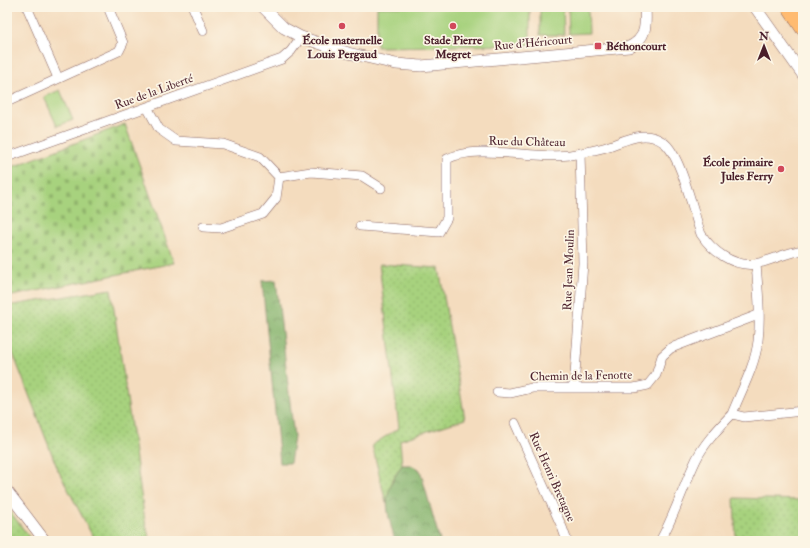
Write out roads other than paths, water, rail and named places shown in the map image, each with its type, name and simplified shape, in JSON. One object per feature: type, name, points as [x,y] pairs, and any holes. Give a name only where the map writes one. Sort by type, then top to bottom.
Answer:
[{"type":"main road","points":[[790,7],[803,28]]},
{"type":"street","points":[[27,7],[58,78]]},
{"type":"street","points":[[7,102],[119,51],[123,43],[108,7]]},
{"type":"street","points":[[193,7],[203,31]]},
{"type":"street","name":"Rue d'Héricourt","points":[[262,7],[284,28],[301,37],[348,53],[396,64],[421,66],[628,47],[636,44],[642,36],[646,26],[645,7]]},
{"type":"street","points":[[755,7],[803,75]]},
{"type":"street","name":"Rue de la Liberté","points":[[7,158],[282,59],[291,52],[301,37]]},
{"type":"street","points":[[147,107],[159,128],[176,141],[223,144],[260,157],[279,177]]},
{"type":"street","name":"Rue du Château","points":[[360,226],[439,232],[447,218],[447,159],[456,154],[500,152],[552,156],[580,153],[604,148],[638,136],[651,136],[663,142],[674,154],[701,234],[707,243],[723,256],[743,264],[756,264],[790,252],[803,250]]},
{"type":"street","name":"Rue Jean Moulin","points":[[574,388],[583,263],[580,153]]},
{"type":"street","points":[[279,177],[311,172],[362,176],[381,188]]},
{"type":"street","points":[[203,227],[221,228],[263,214],[276,198],[279,177]]},
{"type":"street","points":[[660,541],[697,458],[708,441],[732,414],[753,362],[758,341],[756,264]]},
{"type":"street","name":"Chemin de la Fenotte","points":[[497,392],[510,393],[532,388],[634,388],[648,385],[656,376],[662,356],[671,348],[758,315]]},
{"type":"street","points":[[732,414],[744,417],[803,411]]},
{"type":"street","name":"Rue Henri Bretagne","points":[[515,424],[562,527],[566,541]]},
{"type":"street","points":[[7,491],[45,541]]},
{"type":"place","name":"École maternelle Louis Pergaud","points":[[342,26]]},
{"type":"place","name":"Stade Pierre Megret","points":[[453,26]]},
{"type":"place","name":"Béthoncourt","points":[[598,46]]},
{"type":"place","name":"École primaire Jules Ferry","points":[[781,169]]}]
